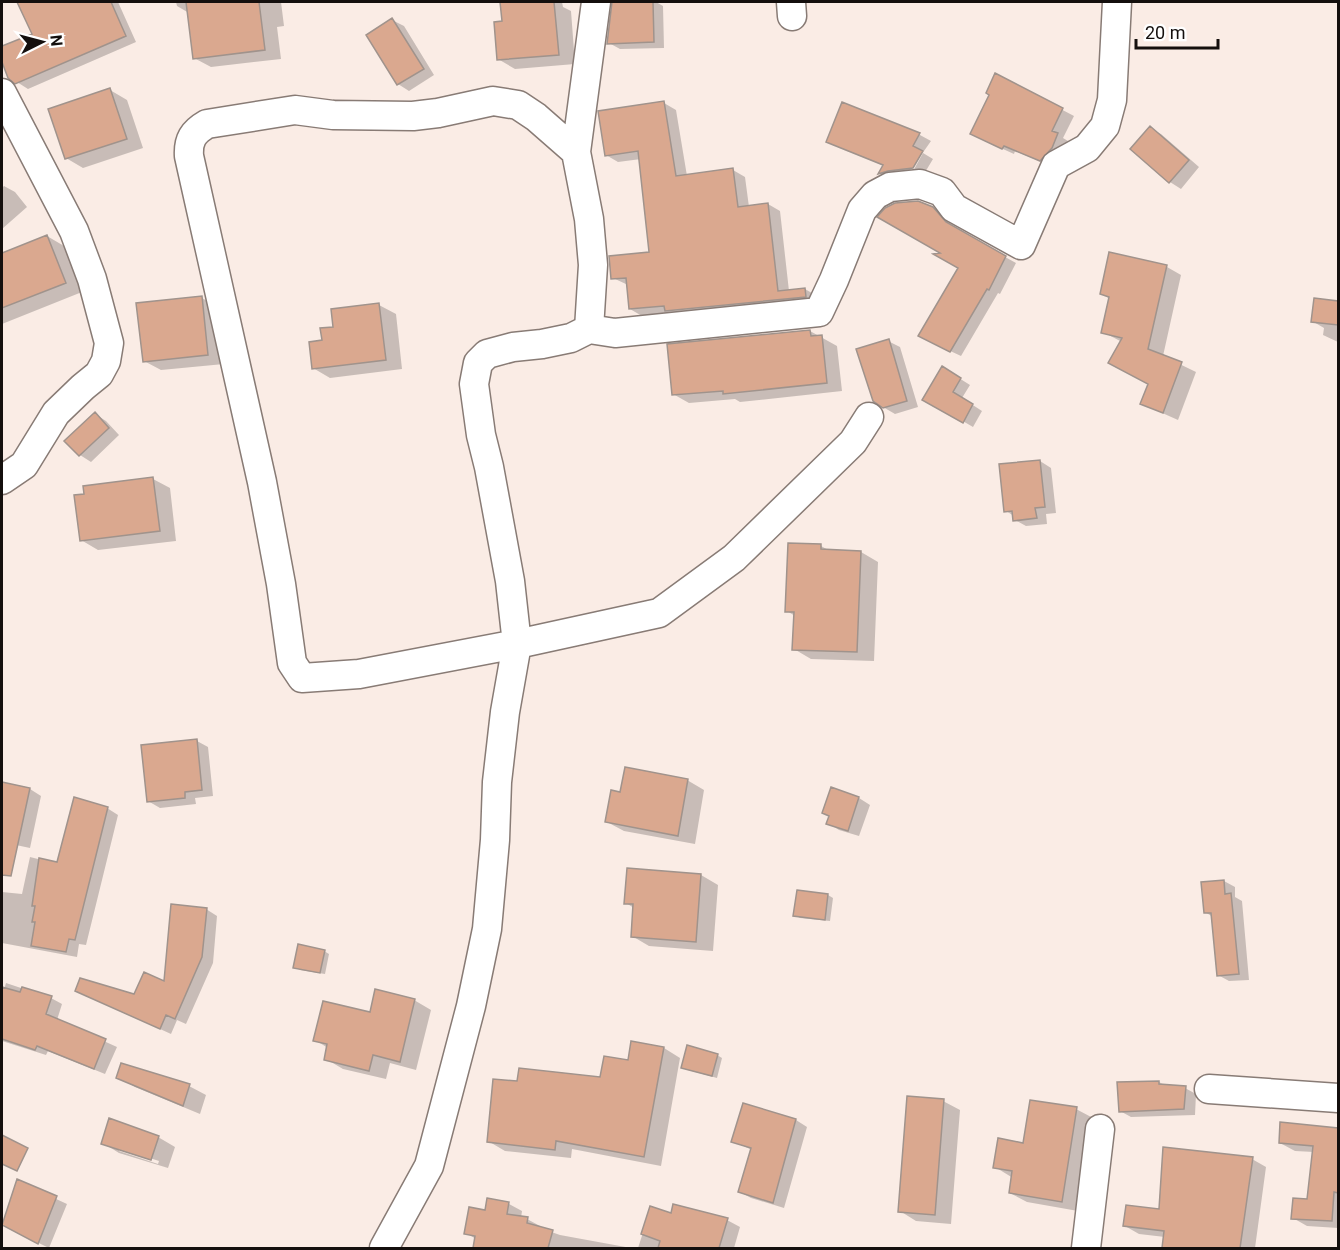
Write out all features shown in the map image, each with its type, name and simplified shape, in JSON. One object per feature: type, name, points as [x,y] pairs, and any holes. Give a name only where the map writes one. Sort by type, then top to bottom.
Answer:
[{"type":"street","points":[[589,329],[593,265],[589,219],[576,152],[596,2]]},
{"type":"street","points":[[384,1248],[429,1166],[471,1006],[487,929],[495,840],[497,782],[505,712],[517,644],[510,581],[481,435],[474,384],[478,363],[487,354],[513,347],[571,338],[589,329],[615,333],[819,312],[862,210],[875,195],[890,188],[920,184],[942,192],[954,208],[1021,245],[1056,165],[1087,148],[1105,126],[1112,100],[1117,2]]},
{"type":"street","points":[[2,93],[74,231],[92,279],[109,344],[106,361],[99,374],[56,413],[24,465],[2,480]]},
{"type":"street","points":[[576,152],[536,117],[518,105],[493,101],[413,116],[333,115],[295,110],[207,124],[197,129],[190,139],[189,148],[262,482],[281,585],[292,663],[302,678],[359,674],[517,644],[659,613],[734,558],[853,442],[869,417]]},
{"type":"street","points":[[1209,1089],[1338,1098]]},
{"type":"street","points":[[1086,1248],[1100,1129]]},
{"type":"building","points":[[17,2],[111,2],[126,36],[15,84],[8,78],[2,62],[2,46],[32,34]]},
{"type":"building","points":[[186,2],[259,2],[265,50],[193,59]]},
{"type":"building","points":[[500,2],[554,2],[559,55],[497,60],[494,22],[502,21]]},
{"type":"building","points":[[612,2],[653,2],[654,42],[607,44]]},
{"type":"building","points":[[392,18],[424,69],[397,85],[366,35]]},
{"type":"building","points":[[995,73],[1063,108],[1052,131],[1058,133],[1052,148],[1040,161],[1004,146],[1002,149],[970,134],[989,95],[986,93]]},
{"type":"building","points":[[110,88],[127,139],[65,159],[48,109]]},
{"type":"building","points":[[664,101],[676,176],[733,168],[738,207],[768,203],[778,291],[805,288],[806,297],[665,311],[664,306],[629,309],[626,278],[611,279],[609,256],[649,252],[638,151],[605,156],[598,111]]},
{"type":"building","points":[[842,102],[920,133],[913,146],[923,151],[913,168],[878,174],[883,165],[826,142]]},
{"type":"building","points":[[1150,126],[1189,160],[1169,183],[1130,149]]},
{"type":"building","points":[[918,201],[933,207],[946,222],[1006,256],[989,290],[987,289],[950,352],[918,336],[958,268],[933,254],[940,253],[877,217],[885,208],[895,203]]},
{"type":"building","points":[[47,235],[66,283],[2,308],[2,253]]},
{"type":"building","points":[[1109,252],[1167,265],[1148,349],[1182,362],[1163,413],[1140,404],[1148,384],[1108,363],[1122,338],[1101,333],[1109,297],[1100,294]]},
{"type":"building","points":[[202,296],[208,355],[143,362],[136,303]]},
{"type":"building","points":[[1314,298],[1338,301],[1338,325],[1311,322]]},
{"type":"building","points":[[379,303],[386,360],[312,369],[309,342],[322,340],[320,328],[333,327],[331,309]]},
{"type":"building","points":[[810,330],[811,336],[822,335],[827,383],[723,394],[723,391],[672,395],[667,344]]},
{"type":"building","points":[[889,339],[907,401],[883,408],[873,401],[856,349]]},
{"type":"building","points":[[942,366],[961,378],[953,392],[973,404],[963,423],[922,400]]},
{"type":"building","points":[[95,412],[109,428],[79,456],[64,441]]},
{"type":"building","points":[[1040,460],[1045,507],[1035,508],[1037,518],[1013,521],[1012,511],[1004,512],[999,464]]},
{"type":"building","points":[[153,477],[160,531],[80,541],[74,495],[84,494],[83,486]]},
{"type":"building","points":[[788,543],[821,544],[821,549],[861,551],[857,652],[792,650],[794,612],[785,612]]},
{"type":"building","points":[[197,739],[202,790],[185,792],[185,798],[147,802],[141,745]]},
{"type":"building","points":[[625,767],[688,779],[678,836],[605,822],[611,790],[620,792]]},
{"type":"building","points":[[2,782],[30,788],[11,876],[2,875]]},
{"type":"building","points":[[831,787],[859,797],[848,831],[826,824],[829,816],[822,813]]},
{"type":"building","points":[[74,797],[108,807],[75,940],[69,939],[66,952],[31,946],[35,922],[32,922],[35,906],[32,906],[39,858],[57,862]]},
{"type":"building","points":[[627,868],[701,874],[696,942],[631,937],[633,904],[624,904]]},
{"type":"building","points":[[1224,880],[1225,894],[1231,893],[1239,974],[1217,976],[1211,913],[1204,913],[1201,882]]},
{"type":"building","points":[[797,890],[828,894],[825,920],[793,916]]},
{"type":"building","points":[[171,904],[207,908],[202,957],[175,1019],[166,1015],[160,1029],[75,991],[80,978],[134,994],[144,972],[164,981]]},
{"type":"building","points":[[298,944],[325,950],[320,973],[293,968]]},
{"type":"building","points":[[2,987],[20,992],[22,987],[52,996],[46,1014],[106,1039],[94,1069],[37,1046],[35,1050],[2,1039]]},
{"type":"building","points":[[375,989],[415,999],[400,1062],[373,1055],[369,1071],[324,1060],[327,1044],[313,1041],[323,1001],[370,1012]]},
{"type":"building","points":[[631,1041],[664,1047],[644,1157],[556,1141],[555,1150],[487,1142],[493,1079],[517,1081],[519,1068],[600,1077],[604,1056],[628,1060]]},
{"type":"building","points":[[687,1045],[718,1054],[712,1076],[681,1068]]},
{"type":"building","points":[[121,1063],[190,1084],[183,1106],[116,1078]]},
{"type":"building","points":[[1159,1081],[1159,1084],[1186,1086],[1184,1109],[1119,1112],[1117,1082]]},
{"type":"building","points":[[907,1096],[944,1099],[935,1215],[898,1212]]},
{"type":"building","points":[[1030,1100],[1077,1107],[1062,1202],[1009,1193],[1012,1171],[993,1168],[998,1138],[1023,1143]]},
{"type":"building","points":[[743,1103],[796,1119],[773,1203],[738,1192],[751,1148],[731,1142]]},
{"type":"building","points":[[109,1118],[159,1136],[151,1160],[101,1144]]},
{"type":"building","points":[[1280,1122],[1338,1128],[1338,1193],[1334,1192],[1332,1221],[1291,1219],[1293,1198],[1307,1199],[1313,1146],[1279,1143]]},
{"type":"building","points":[[2,1135],[28,1148],[17,1171],[2,1164]]},
{"type":"building","points":[[1163,1147],[1253,1157],[1240,1248],[1162,1248],[1164,1231],[1123,1226],[1126,1205],[1159,1209]]},
{"type":"building","points":[[17,1179],[57,1196],[38,1244],[2,1225]]},
{"type":"building","points":[[487,1198],[509,1202],[507,1214],[528,1217],[527,1223],[553,1230],[548,1248],[473,1248],[475,1236],[464,1234],[469,1207],[485,1210]]},
{"type":"building","points":[[673,1204],[728,1218],[719,1248],[658,1248],[660,1241],[641,1234],[650,1206],[671,1213]]}]
